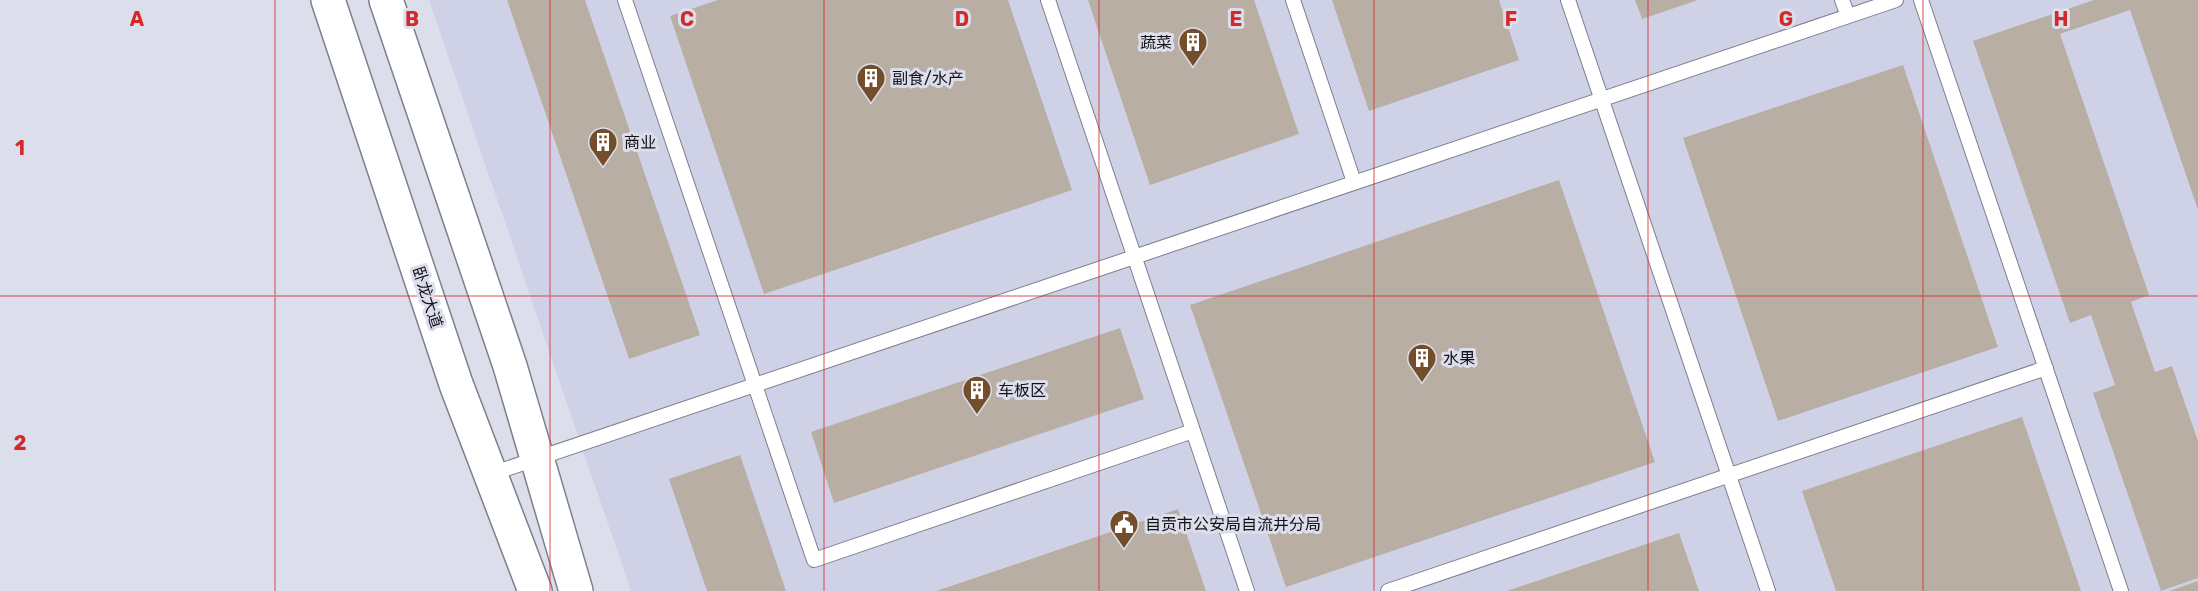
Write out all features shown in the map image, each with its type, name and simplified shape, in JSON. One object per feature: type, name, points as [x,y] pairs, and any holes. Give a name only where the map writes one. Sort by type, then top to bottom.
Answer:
[{"type":"main road","name":"卧龙大道","points":[[328,0],[456,384],[535,591]]},
{"type":"main road","points":[[386,0],[510,366],[576,591]]},
{"type":"lane","points":[[625,0],[814,560],[1193,431]]},
{"type":"lane","points":[[1048,0],[1247,591]]},
{"type":"lane","points":[[1293,0],[1354,182]]},
{"type":"lane","points":[[1568,0],[1768,591]]},
{"type":"lane","points":[[1842,0],[1848,16]]},
{"type":"lane","points":[[490,474],[1896,0]]},
{"type":"lane","points":[[1921,0],[2121,591]]},
{"type":"lane","points":[[1388,591],[2046,368]]},
{"type":"shaded area","points":[[429,0],[2198,0],[2198,591],[1206,591],[1178,509],[935,591],[631,591]]},
{"type":"building","name":"商业","points":[[507,0],[585,0],[700,335],[629,359]]},
{"type":"building","name":"副食/水产","points":[[718,0],[1008,0],[1072,190],[764,294],[670,16]]},
{"type":"building","name":"蔬菜","points":[[1088,0],[1254,0],[1299,134],[1150,185]]},
{"type":"building","points":[[1332,0],[1499,0],[1519,60],[1369,111]]},
{"type":"building","points":[[1635,0],[1698,0],[1642,19]]},
{"type":"building","points":[[2094,0],[2198,0],[2198,210],[2130,10],[2060,34],[2149,295],[2131,302],[2155,372],[2172,366],[2198,441],[2198,578],[2161,591],[2093,393],[2115,385],[2091,315],[2070,323],[1973,41]]},
{"type":"building","points":[[1903,65],[1998,347],[1778,421],[1683,138]]},
{"type":"building","name":"水果","points":[[1559,180],[1655,462],[1286,587],[1190,305]]},
{"type":"building","name":"车板区","points":[[1120,328],[1144,399],[834,503],[811,432]]},
{"type":"building","points":[[2022,417],[2081,591],[1836,591],[1802,491]]},
{"type":"building","points":[[740,455],[786,591],[707,591],[669,479]]},
{"type":"building","name":"自贡市公安局自流井分局","points":[[1178,509],[1206,591],[936,591]]},
{"type":"building","points":[[1679,533],[1699,591],[1507,591]]},
{"type":"building","points":[[2198,581],[2198,591],[2169,591]]},
{"type":"place","name":"蔬菜","points":[[1193,68]]},
{"type":"place","name":"副食/水产","points":[[871,104]]},
{"type":"place","name":"商业","points":[[603,168]]},
{"type":"place","name":"水果","points":[[1422,384]]},
{"type":"place","name":"车板区","points":[[977,416]]},
{"type":"place","name":"自贡市公安局自流井分局","points":[[1124,550]]}]
